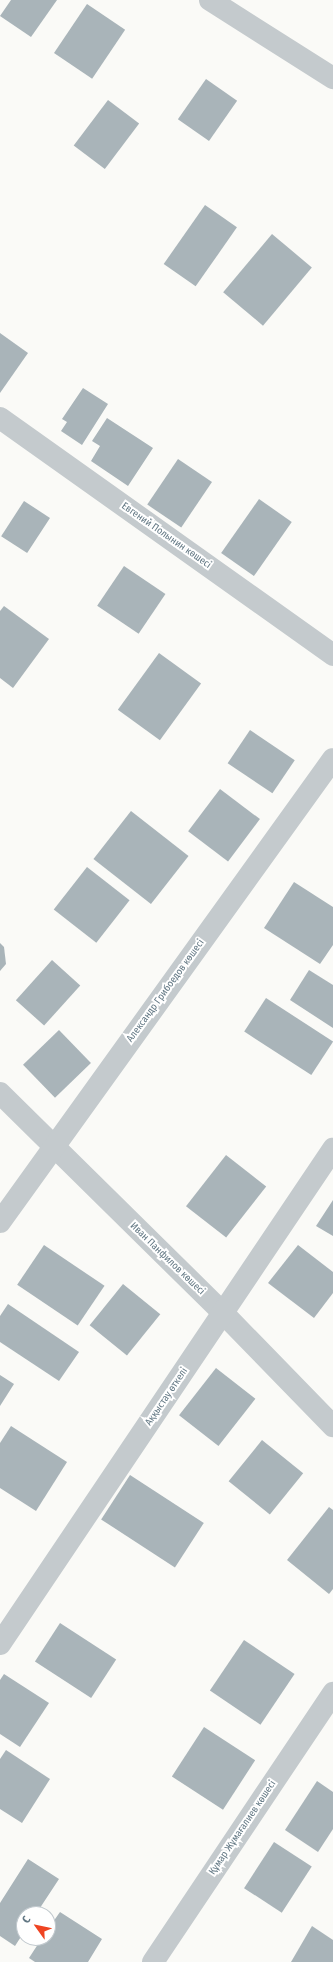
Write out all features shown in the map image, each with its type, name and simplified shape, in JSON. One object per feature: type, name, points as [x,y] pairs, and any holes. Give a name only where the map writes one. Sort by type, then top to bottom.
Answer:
[{"type":"street","points":[[210,0],[333,78]]},
{"type":"street","name":"Евгений Полынин көшесі","points":[[0,418],[333,655]]},
{"type":"street","name":"Александр Грибоедов көшесі","points":[[0,1222],[333,759]]},
{"type":"street","name":"Иван Панфилов көшесі","points":[[0,1093],[54,1148],[223,1313],[333,1426]]},
{"type":"street","name":"Аққыстау өткелі","points":[[0,1644],[333,1149]]},
{"type":"street","name":"Құмар Жұмағалиев көшесі","points":[[153,1962],[333,1693]]},
{"type":"building","points":[[11,0],[57,0],[31,37],[0,16]]},
{"type":"building","points":[[87,4],[125,30],[92,79],[54,53]]},
{"type":"building","points":[[206,79],[237,101],[209,141],[178,119]]},
{"type":"building","points":[[108,100],[139,123],[105,169],[74,146]]},
{"type":"building","points":[[205,205],[237,227],[196,286],[164,264]]},
{"type":"building","points":[[272,234],[312,267],[263,326],[223,292]]},
{"type":"building","points":[[0,333],[28,353],[0,393]]},
{"type":"building","points":[[83,388],[108,404],[82,445],[61,431],[67,422],[62,419]]},
{"type":"building","points":[[107,418],[153,448],[128,486],[91,461],[100,446],[92,441]]},
{"type":"building","points":[[178,459],[212,482],[181,528],[147,505]]},
{"type":"building","points":[[259,499],[292,522],[254,576],[221,553]]},
{"type":"building","points":[[24,501],[50,518],[27,553],[1,536]]},
{"type":"building","points":[[124,566],[165,594],[139,634],[97,606]]},
{"type":"building","points":[[4,606],[49,639],[13,688],[0,678],[0,611]]},
{"type":"building","points":[[159,653],[201,684],[160,740],[118,710]]},
{"type":"building","points":[[250,730],[295,760],[272,793],[228,763]]},
{"type":"building","points":[[220,789],[260,819],[228,861],[188,831]]},
{"type":"building","points":[[131,811],[189,856],[151,904],[93,859]]},
{"type":"building","points":[[87,867],[130,900],[96,943],[54,910]]},
{"type":"building","points":[[294,882],[333,907],[333,945],[320,964],[264,928]]},
{"type":"building","points":[[0,943],[4,947],[6,964],[0,971]]},
{"type":"building","points":[[52,960],[80,985],[44,1026],[16,1000]]},
{"type":"building","points":[[309,970],[333,985],[333,1028],[290,1000]]},
{"type":"building","points":[[266,998],[333,1042],[311,1075],[244,1032]]},
{"type":"building","points":[[59,1030],[91,1063],[55,1098],[23,1065]]},
{"type":"building","points":[[226,1155],[266,1186],[226,1238],[186,1206]]},
{"type":"building","points":[[333,1200],[333,1236],[316,1226]]},
{"type":"building","points":[[44,1245],[105,1286],[78,1326],[17,1285]]},
{"type":"building","points":[[298,1245],[333,1272],[333,1293],[314,1318],[268,1283]]},
{"type":"building","points":[[123,1284],[160,1314],[127,1355],[90,1325]]},
{"type":"building","points":[[8,1304],[79,1352],[59,1381],[0,1342],[0,1316]]},
{"type":"building","points":[[216,1368],[255,1399],[218,1446],[179,1415]]},
{"type":"building","points":[[0,1375],[14,1384],[0,1406]]},
{"type":"building","points":[[11,1426],[67,1462],[36,1511],[0,1488],[0,1443]]},
{"type":"building","points":[[262,1440],[303,1473],[270,1515],[229,1481]]},
{"type":"building","points":[[130,1475],[204,1523],[175,1567],[101,1519]]},
{"type":"building","points":[[329,1507],[333,1510],[333,1589],[329,1594],[287,1560]]},
{"type":"building","points":[[60,1623],[116,1659],[91,1698],[35,1662]]},
{"type":"building","points":[[244,1640],[295,1674],[260,1725],[210,1691]]},
{"type":"building","points":[[4,1674],[49,1703],[20,1747],[0,1734],[0,1680]]},
{"type":"building","points":[[204,1727],[255,1760],[223,1810],[172,1776]]},
{"type":"building","points":[[6,1750],[50,1779],[22,1823],[0,1809],[0,1759]]},
{"type":"building","points":[[317,1781],[333,1792],[333,1829],[318,1852],[285,1830]]},
{"type":"building","points":[[274,1842],[312,1867],[282,1913],[244,1888]]},
{"type":"building","points":[[28,1859],[59,1879],[41,1906],[16,1906],[15,1946],[0,1936],[0,1903]]},
{"type":"building","points":[[60,1912],[102,1939],[88,1962],[35,1962],[29,1958],[37,1946],[56,1946],[56,1918]]},
{"type":"building","points":[[312,1926],[333,1940],[333,1962],[291,1962]]}]
